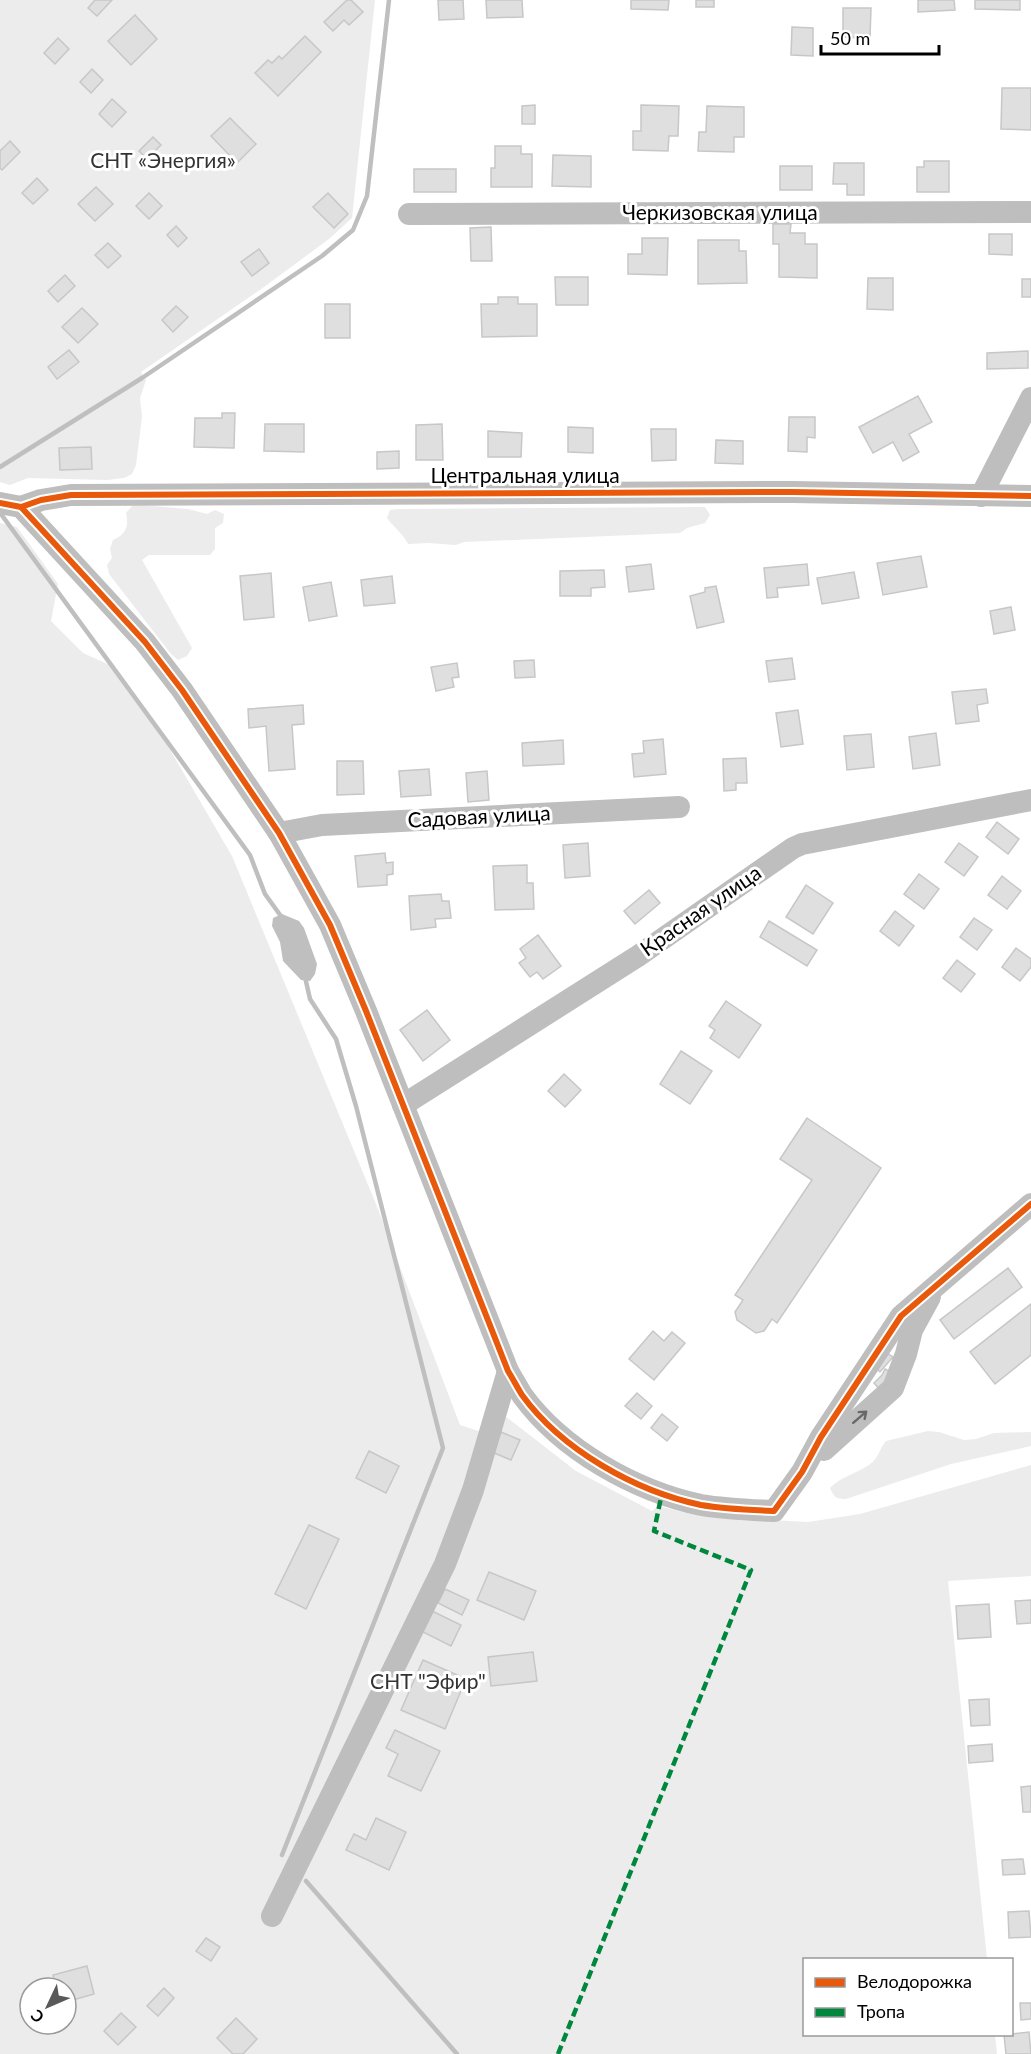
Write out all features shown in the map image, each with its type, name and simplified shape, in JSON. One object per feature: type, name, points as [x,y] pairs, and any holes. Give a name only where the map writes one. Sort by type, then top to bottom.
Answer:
[{"type":"street","name":"Черкизовская улица","points":[[409,214],[1031,212]]},
{"type":"street","points":[[981,496],[1031,398]]},
{"type":"street","name":"Центральная улица","points":[[10,505],[82,495],[792,492],[1031,496]]},
{"type":"street","points":[[10,505],[145,642],[182,690],[279,833],[330,925],[508,1371],[521,1394],[541,1416],[584,1455],[615,1473],[662,1493],[699,1504],[720,1508],[774,1511],[802,1472],[821,1437],[902,1316],[940,1280],[1031,1204]]},
{"type":"street","name":"Красная улица","points":[[403,1106],[638,956],[793,848],[802,844],[1031,800]]},
{"type":"street","name":"Садовая улица","points":[[279,833],[322,825],[679,807]]},
{"type":"street","points":[[802,1472],[829,1444],[893,1388],[912,1330],[940,1280]]},
{"type":"street","points":[[272,1916],[445,1564],[472,1490],[508,1371]]},
{"type":"green space","name":"СНТ «Энергия»","points":[[0,0],[375,0],[352,218],[329,239],[264,287],[141,372],[146,380],[140,398],[142,417],[136,465],[132,474],[124,478],[107,480],[28,478],[10,485],[0,482]]},
{"type":"green space","points":[[132,506],[188,509],[207,514],[215,510],[224,514],[223,523],[215,528],[215,549],[210,555],[149,555],[142,560],[192,648],[187,656],[178,660],[109,574],[107,565],[112,558],[110,549],[113,540],[125,530],[126,513]]},
{"type":"green space","points":[[705,507],[710,515],[705,523],[687,528],[680,533],[464,542],[456,545],[408,544],[387,518],[390,510],[399,509]]},
{"type":"green space","name":"СНТ \"Эфир\"","points":[[0,523],[17,527],[58,584],[51,621],[83,653],[112,666],[148,712],[232,856],[376,1204],[460,1425],[497,1437],[505,1416],[576,1471],[652,1511],[658,1506],[699,1516],[808,1522],[860,1514],[1031,1465],[1031,1576],[948,1581],[987,1958],[803,1958],[803,2036],[995,2036],[997,2054],[0,2054]]},
{"type":"green space","points":[[928,1431],[964,1440],[994,1433],[1031,1432],[1031,1446],[951,1464],[846,1499],[838,1498],[833,1494],[830,1488],[872,1462],[886,1441]]},
{"type":"shaded area","points":[[282,914],[299,921],[304,928],[317,964],[315,974],[310,981],[301,980],[283,961],[280,942],[272,926],[273,918]]},
{"type":"building","points":[[95,0],[112,0],[97,16],[88,8]]},
{"type":"building","points":[[347,0],[351,0],[363,12],[349,25],[344,20],[333,31],[324,22]]},
{"type":"building","points":[[438,0],[463,0],[464,19],[439,20]]},
{"type":"building","points":[[486,0],[522,0],[523,17],[487,18]]},
{"type":"building","points":[[631,0],[669,0],[668,10],[631,9]]},
{"type":"building","points":[[696,0],[714,0],[714,7],[696,7]]},
{"type":"building","points":[[918,0],[954,0],[955,10],[918,12]]},
{"type":"building","points":[[975,0],[1020,0],[1020,10],[975,9]]},
{"type":"building","points":[[843,8],[871,8],[870,38],[843,37]]},
{"type":"building","points":[[135,15],[157,39],[131,65],[108,41]]},
{"type":"building","points":[[792,27],[813,28],[813,56],[791,55]]},
{"type":"building","points":[[305,36],[321,52],[278,96],[255,73],[268,60],[272,63],[279,56],[282,59]]},
{"type":"building","points":[[58,38],[69,49],[55,64],[44,53]]},
{"type":"building","points":[[92,69],[103,80],[91,93],[80,82]]},
{"type":"building","points":[[1002,88],[1031,88],[1031,130],[1001,129]]},
{"type":"building","points":[[112,99],[126,112],[112,127],[99,114]]},
{"type":"building","points":[[535,105],[535,124],[522,124],[522,106]]},
{"type":"building","points":[[641,105],[679,106],[678,136],[669,136],[668,151],[633,150],[633,131],[641,131]]},
{"type":"building","points":[[707,106],[744,107],[744,137],[734,137],[734,152],[698,151],[699,132],[706,132]]},
{"type":"building","points":[[230,118],[256,144],[237,163],[211,136]]},
{"type":"building","points":[[153,137],[161,145],[147,159],[139,151]]},
{"type":"building","points":[[10,141],[20,152],[2,170],[0,151]]},
{"type":"building","points":[[495,146],[521,146],[521,154],[532,154],[532,187],[491,187],[491,168],[495,168]]},
{"type":"building","points":[[553,155],[591,156],[591,187],[552,186]]},
{"type":"building","points":[[924,161],[949,161],[949,192],[917,192],[917,167],[924,167]]},
{"type":"building","points":[[834,163],[864,163],[864,195],[847,195],[847,184],[833,184]]},
{"type":"building","points":[[780,166],[812,166],[812,190],[780,190]]},
{"type":"building","points":[[414,169],[456,169],[456,192],[414,192]]},
{"type":"building","points":[[37,178],[48,190],[33,204],[22,193]]},
{"type":"building","points":[[96,187],[113,204],[95,221],[78,204]]},
{"type":"building","points":[[149,193],[162,206],[149,219],[136,206]]},
{"type":"building","points":[[328,193],[348,214],[334,228],[313,207]]},
{"type":"building","points":[[773,224],[791,224],[790,233],[805,233],[805,244],[817,244],[817,278],[779,277],[779,244],[773,244]]},
{"type":"building","points":[[176,226],[187,238],[178,247],[167,235]]},
{"type":"building","points":[[491,227],[492,261],[471,261],[470,228]]},
{"type":"building","points":[[989,234],[1012,234],[1012,255],[989,254]]},
{"type":"building","points":[[642,238],[668,238],[667,275],[628,274],[628,254],[642,254]]},
{"type":"building","points":[[698,240],[739,240],[739,251],[746,251],[747,283],[698,284]]},
{"type":"building","points":[[108,243],[121,256],[108,268],[95,255]]},
{"type":"building","points":[[259,249],[269,263],[252,276],[241,262]]},
{"type":"building","points":[[65,275],[75,286],[58,302],[48,291]]},
{"type":"building","points":[[555,277],[588,277],[588,305],[556,305]]},
{"type":"building","points":[[868,278],[893,278],[893,310],[867,309]]},
{"type":"building","points":[[1022,279],[1031,279],[1031,297],[1022,297]]},
{"type":"building","points":[[498,297],[518,297],[518,304],[537,304],[537,336],[482,337],[481,304],[498,304]]},
{"type":"building","points":[[325,304],[350,304],[350,338],[325,338]]},
{"type":"building","points":[[176,306],[188,317],[173,332],[162,320]]},
{"type":"building","points":[[82,308],[98,324],[78,343],[62,327]]},
{"type":"building","points":[[69,350],[79,362],[57,379],[48,367]]},
{"type":"building","points":[[1028,351],[1028,368],[987,369],[987,353]]},
{"type":"building","points":[[918,396],[932,422],[909,434],[919,452],[903,461],[893,442],[873,453],[859,427]]},
{"type":"building","points":[[222,413],[235,413],[234,448],[194,447],[195,418],[222,418]]},
{"type":"building","points":[[789,417],[815,417],[815,438],[807,437],[807,452],[788,451]]},
{"type":"building","points":[[265,424],[304,424],[304,452],[264,451]]},
{"type":"building","points":[[442,424],[443,460],[416,460],[416,425]]},
{"type":"building","points":[[568,427],[593,428],[593,453],[568,452]]},
{"type":"building","points":[[651,429],[676,429],[676,460],[652,461]]},
{"type":"building","points":[[488,431],[522,433],[521,457],[488,457]]},
{"type":"building","points":[[716,440],[743,441],[743,464],[715,463]]},
{"type":"building","points":[[91,447],[92,469],[60,470],[59,448]]},
{"type":"building","points":[[399,451],[399,468],[377,469],[377,452]]},
{"type":"building","points":[[921,556],[927,587],[883,595],[877,563]]},
{"type":"building","points":[[651,564],[654,589],[629,592],[626,567]]},
{"type":"building","points":[[807,564],[809,585],[777,588],[778,597],[767,598],[764,568]]},
{"type":"building","points":[[604,570],[605,587],[591,588],[591,596],[560,596],[560,571]]},
{"type":"building","points":[[854,572],[859,598],[822,604],[817,578]]},
{"type":"building","points":[[271,573],[274,617],[244,620],[240,576]]},
{"type":"building","points":[[392,576],[395,603],[364,606],[361,580]]},
{"type":"building","points":[[331,582],[337,616],[309,621],[303,587]]},
{"type":"building","points":[[716,586],[724,622],[697,628],[690,596],[705,592],[705,588]]},
{"type":"building","points":[[1011,607],[1015,630],[994,634],[990,611]]},
{"type":"building","points":[[792,658],[795,679],[769,682],[766,661]]},
{"type":"building","points":[[534,660],[535,677],[515,678],[514,661]]},
{"type":"building","points":[[457,663],[459,677],[452,678],[454,687],[436,691],[431,667]]},
{"type":"building","points":[[986,689],[988,703],[977,705],[979,721],[956,724],[952,692]]},
{"type":"building","points":[[303,705],[304,724],[292,725],[295,769],[269,771],[266,726],[249,728],[248,709]]},
{"type":"building","points":[[798,710],[803,744],[781,747],[776,713]]},
{"type":"building","points":[[936,733],[940,765],[913,769],[909,737]]},
{"type":"building","points":[[871,734],[874,767],[847,770],[844,736]]},
{"type":"building","points":[[663,739],[666,774],[634,777],[632,754],[644,753],[643,741]]},
{"type":"building","points":[[563,740],[564,764],[523,766],[522,743]]},
{"type":"building","points":[[746,758],[747,783],[736,783],[736,790],[724,791],[723,759]]},
{"type":"building","points":[[337,761],[363,761],[364,794],[337,795]]},
{"type":"building","points":[[429,769],[431,795],[401,797],[399,771]]},
{"type":"building","points":[[487,771],[489,800],[468,802],[466,773]]},
{"type":"building","points":[[997,822],[1019,839],[1008,854],[986,837]]},
{"type":"building","points":[[588,843],[590,876],[565,878],[563,845]]},
{"type":"building","points":[[959,843],[978,857],[964,876],[945,862]]},
{"type":"building","points":[[385,853],[386,863],[393,862],[393,874],[387,875],[387,885],[358,887],[355,856]]},
{"type":"building","points":[[527,865],[527,883],[533,883],[534,909],[495,910],[493,866]]},
{"type":"building","points":[[919,874],[939,889],[924,909],[904,894]]},
{"type":"building","points":[[1002,876],[1021,891],[1007,909],[988,895]]},
{"type":"building","points":[[806,885],[833,903],[813,934],[786,917]]},
{"type":"building","points":[[649,890],[660,903],[635,924],[624,911]]},
{"type":"building","points":[[441,894],[442,901],[449,901],[451,918],[435,919],[436,927],[411,930],[409,896]]},
{"type":"building","points":[[895,911],[914,926],[899,946],[880,931]]},
{"type":"building","points":[[974,918],[992,930],[977,950],[960,937]]},
{"type":"building","points":[[769,921],[817,950],[807,966],[760,937]]},
{"type":"building","points":[[538,935],[561,966],[543,979],[537,972],[530,977],[519,963],[526,958],[520,949]]},
{"type":"building","points":[[1016,948],[1031,959],[1031,967],[1020,981],[1002,967]]},
{"type":"building","points":[[957,960],[975,974],[961,992],[943,978]]},
{"type":"building","points":[[726,1001],[761,1025],[739,1058],[710,1038],[715,1030],[709,1026]]},
{"type":"building","points":[[427,1010],[450,1040],[423,1061],[400,1030]]},
{"type":"building","points":[[681,1051],[712,1071],[690,1104],[660,1084]]},
{"type":"building","points":[[564,1074],[581,1090],[565,1107],[548,1091]]},
{"type":"building","points":[[807,1118],[881,1168],[777,1323],[772,1319],[764,1331],[756,1333],[737,1320],[735,1312],[743,1300],[735,1295],[812,1180],[780,1159]]},
{"type":"building","points":[[1008,1268],[1022,1287],[954,1339],[940,1320]]},
{"type":"building","points":[[1031,1304],[1031,1355],[995,1384],[970,1352]]},
{"type":"building","points":[[653,1331],[664,1341],[672,1332],[685,1343],[654,1380],[629,1359]]},
{"type":"building","points":[[887,1353],[893,1357],[880,1372],[875,1367]]},
{"type":"building","points":[[885,1369],[893,1373],[880,1390],[874,1383]]},
{"type":"building","points":[[637,1393],[652,1406],[641,1419],[625,1406]]},
{"type":"building","points":[[662,1414],[678,1427],[667,1441],[651,1428]]},
{"type":"building","points":[[501,1432],[520,1440],[511,1460],[492,1452]]},
{"type":"building","points":[[369,1451],[399,1466],[386,1493],[356,1478]]},
{"type":"building","points":[[309,1525],[339,1539],[306,1609],[275,1594]]},
{"type":"building","points":[[489,1572],[536,1591],[524,1620],[477,1600]]},
{"type":"building","points":[[445,1589],[469,1600],[462,1615],[438,1603]]},
{"type":"building","points":[[1031,1600],[1031,1623],[1017,1624],[1015,1601]]},
{"type":"building","points":[[989,1604],[991,1637],[958,1639],[956,1606]]},
{"type":"building","points":[[432,1611],[461,1625],[451,1646],[421,1631]]},
{"type":"building","points":[[533,1652],[537,1681],[491,1686],[488,1657]]},
{"type":"building","points":[[423,1660],[466,1679],[445,1729],[401,1710]]},
{"type":"building","points":[[989,1699],[990,1725],[971,1726],[969,1700]]},
{"type":"building","points":[[395,1730],[440,1751],[421,1791],[388,1776],[398,1754],[386,1748]]},
{"type":"building","points":[[992,1744],[993,1761],[969,1763],[968,1746]]},
{"type":"building","points":[[1031,1786],[1031,1812],[1023,1812],[1021,1787]]},
{"type":"building","points":[[376,1818],[406,1832],[389,1870],[346,1850],[354,1834],[366,1840]]},
{"type":"building","points":[[1023,1859],[1025,1874],[1003,1875],[1002,1860]]},
{"type":"building","points":[[1029,1911],[1031,1937],[1009,1938],[1008,1912]]},
{"type":"building","points":[[206,1938],[220,1947],[211,1961],[196,1951]]},
{"type":"building","points":[[87,1966],[94,1994],[78,1999],[78,1976],[53,1975]]},
{"type":"building","points":[[164,1988],[174,1998],[158,2016],[147,2006]]},
{"type":"building","points":[[1020,2003],[1031,2003],[1031,2019],[1021,2020]]},
{"type":"building","points":[[121,2013],[136,2027],[118,2045],[104,2031]]},
{"type":"building","points":[[236,2018],[257,2039],[243,2054],[233,2054],[217,2038]]},
{"type":"building","points":[[1029,2032],[1031,2054],[1006,2054],[1004,2036],[1013,2036],[1013,2034]]},
{"type":"waterway","points":[[0,467],[142,378],[322,256],[353,230],[367,196],[389,0]]},
{"type":"waterway","points":[[1,514],[250,855],[265,894],[283,919]]},
{"type":"waterway","points":[[282,1855],[443,1448],[356,1106],[336,1039],[310,999],[305,977]]},
{"type":"waterway","points":[[306,1881],[457,2054]]},
{"type":"marked path","points":[[558,2054],[751,1570],[654,1531],[662,1493]]},
{"type":"cycle path","points":[[21,507],[41,500],[71,495],[792,492],[1031,496]]},
{"type":"cycle path","points":[[0,503],[21,507],[145,642],[182,690],[279,833],[330,925],[508,1371],[522,1395],[538,1415],[579,1450],[626,1479],[676,1499],[701,1505],[774,1511],[802,1472],[821,1437],[901,1316],[1031,1204]]}]
